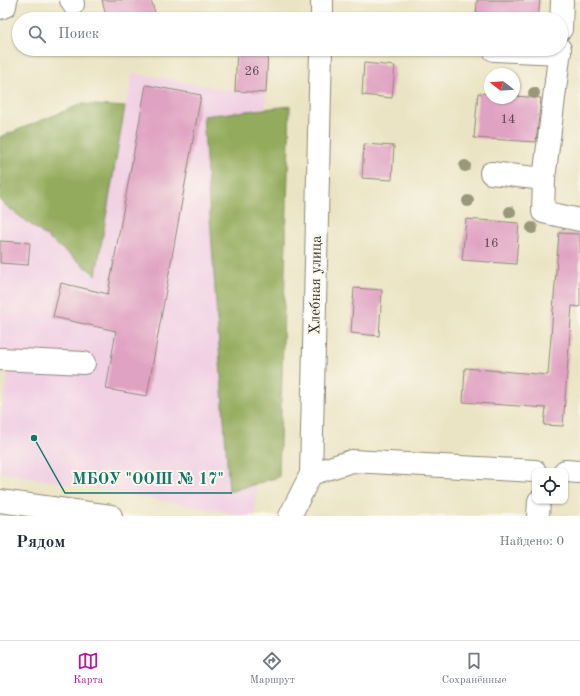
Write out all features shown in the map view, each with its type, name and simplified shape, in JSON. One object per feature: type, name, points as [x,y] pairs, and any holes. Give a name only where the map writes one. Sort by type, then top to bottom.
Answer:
[{"type":"street","points":[[0,8],[5,6],[6,0]]},
{"type":"street","points":[[322,0],[322,12]]},
{"type":"street","points":[[562,0],[562,12]]},
{"type":"street","name":"Хлебная улица","points":[[290,516],[310,474],[321,56]]},
{"type":"street","points":[[559,56],[544,179],[542,212],[580,220]]},
{"type":"street","points":[[491,173],[544,179]]},
{"type":"street","points":[[0,359],[84,363]]},
{"type":"street","points":[[310,474],[352,461],[532,471]]},
{"type":"street","points":[[568,471],[580,472]]},
{"type":"street","points":[[0,501],[111,516]]},
{"type":"street","points":[[538,516],[539,504]]},
{"type":"shaded area","points":[[133,73],[235,91],[266,93],[255,516],[0,472],[0,420],[8,374],[0,370],[0,163],[108,174]]},
{"type":"green space","points":[[82,104],[125,107],[96,275],[0,201],[0,137]]},
{"type":"green space","points":[[290,106],[279,477],[229,492],[203,116]]},
{"type":"building","points":[[102,0],[151,0],[155,12],[105,12]]},
{"type":"building","points":[[477,0],[540,0],[539,12],[476,12]]},
{"type":"building","points":[[237,56],[268,56],[266,93],[235,91]]},
{"type":"building","points":[[364,63],[395,66],[392,98],[362,95]]},
{"type":"building","points":[[146,85],[201,95],[147,396],[106,389],[116,331],[53,317],[61,283],[108,294]]},
{"type":"building","points":[[478,93],[484,94],[484,104],[520,104],[520,96],[541,98],[536,142],[474,138]]},
{"type":"building","points":[[364,144],[394,146],[392,180],[362,178]]},
{"type":"building","points":[[466,219],[519,223],[516,264],[462,260]]},
{"type":"building","points":[[559,233],[580,234],[580,307],[572,306],[563,426],[544,425],[546,408],[463,402],[465,368],[548,375]]},
{"type":"building","points":[[0,241],[30,243],[28,265],[0,263]]},
{"type":"building","points":[[354,288],[382,290],[379,336],[351,333]]},
{"type":"place","name":"МБОУ \"ООШ № 17\"","points":[[34,438]]}]
